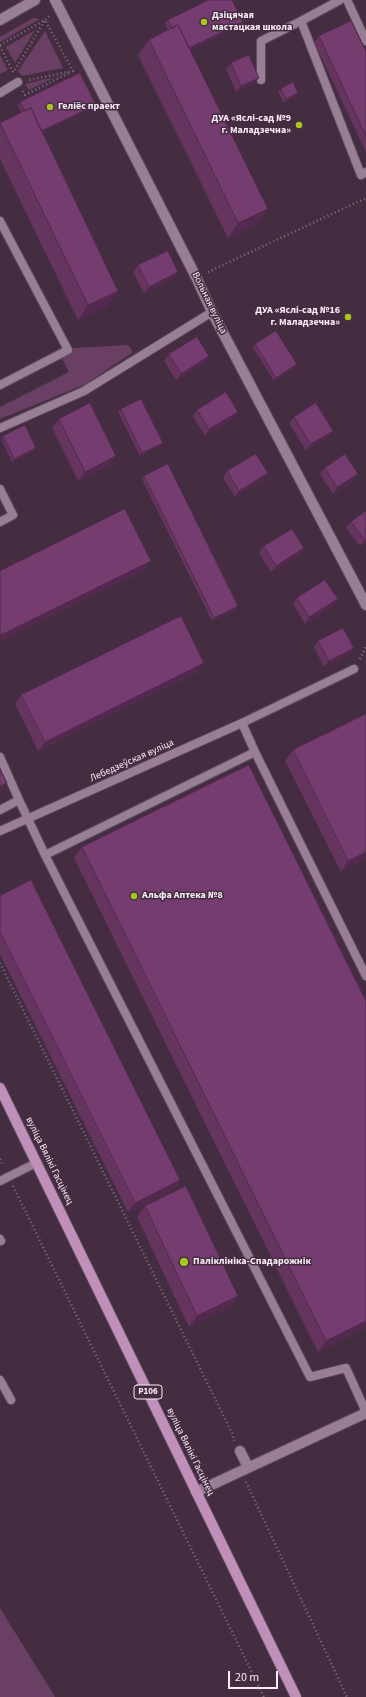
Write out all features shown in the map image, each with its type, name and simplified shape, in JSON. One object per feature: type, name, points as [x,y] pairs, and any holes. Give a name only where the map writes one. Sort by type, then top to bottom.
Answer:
[{"type":"main road","name":"вуліца Вялікі Гасцінец","points":[[0,1088],[296,1697]]},
{"type":"street","points":[[0,20],[36,0]]},
{"type":"street","name":"Вольная вуліца","points":[[56,3],[196,277],[212,312],[366,605]]},
{"type":"street","points":[[196,1492],[366,1412]]},
{"type":"street","points":[[238,1449],[244,1469]]},
{"type":"lane","points":[[261,80],[261,41],[340,0]]},
{"type":"lane","points":[[347,0],[366,41]]},
{"type":"lane","points":[[301,21],[361,175],[366,172]]},
{"type":"lane","points":[[0,93],[18,82]]},
{"type":"lane","points":[[0,221],[68,350],[0,385]]},
{"type":"lane","points":[[0,428],[84,391],[212,312]]},
{"type":"lane","points":[[0,489],[13,515],[0,522]]},
{"type":"lane","name":"Лебедзеўская вуліца","points":[[0,831],[242,723],[354,669]]},
{"type":"lane","points":[[242,723],[366,976]]},
{"type":"lane","points":[[45,855],[255,752]]},
{"type":"lane","points":[[0,758],[45,855],[310,1377],[346,1368],[366,1412]]},
{"type":"lane","points":[[0,810],[20,800]]},
{"type":"lane","points":[[0,1181],[36,1163]]},
{"type":"lane","points":[[0,1380],[11,1400]]},
{"type":"path","points":[[13,73],[56,3]]},
{"type":"path","points":[[45,20],[0,46],[25,95],[73,71]]},
{"type":"path","points":[[45,20],[73,71]]},
{"type":"path","points":[[18,82],[73,71]]},
{"type":"path","points":[[196,277],[366,198]]},
{"type":"path","points":[[0,963],[233,1435],[238,1449]]},
{"type":"path","points":[[0,1159],[264,1697]]},
{"type":"path","points":[[244,1469],[347,1697]]},
{"type":"shaded area","points":[[33,18],[40,19],[0,42],[0,37]]},
{"type":"shaded area","points":[[35,30],[15,63],[6,47]]},
{"type":"shaded area","points":[[45,31],[63,68],[22,76],[18,71]]},
{"type":"shaded area","points":[[0,55],[8,70],[0,74]]},
{"type":"shaded area","points":[[55,77],[29,90],[25,84]]},
{"type":"shaded area","points":[[128,345],[133,352],[86,384],[0,419],[0,407],[69,372],[57,349]]},
{"type":"shaded area","points":[[0,1608],[55,1697],[0,1697]]},
{"type":"building","points":[[209,0],[232,0],[243,22],[189,48],[178,25],[172,29],[168,20]]},
{"type":"building","points":[[351,21],[366,51],[366,136],[319,36]]},
{"type":"building","points":[[178,25],[268,209],[238,223],[149,40]]},
{"type":"building","points":[[249,55],[259,78],[241,86],[231,63]]},
{"type":"building","points":[[80,73],[96,105],[41,131],[31,108],[25,111],[20,102]]},
{"type":"building","points":[[293,82],[298,93],[286,99],[281,89]]},
{"type":"building","points":[[31,108],[118,291],[88,305],[0,123]]},
{"type":"building","points":[[168,251],[178,272],[149,287],[138,265]]},
{"type":"building","points":[[276,331],[297,364],[276,378],[255,344]]},
{"type":"building","points":[[197,337],[209,356],[181,374],[169,354]]},
{"type":"building","points":[[226,392],[238,412],[209,429],[197,410]]},
{"type":"building","points":[[141,399],[163,443],[142,453],[121,409]]},
{"type":"building","points":[[90,403],[116,456],[85,472],[59,419]]},
{"type":"building","points":[[316,403],[333,431],[311,444],[294,417]]},
{"type":"building","points":[[25,425],[36,448],[14,459],[3,436]]},
{"type":"building","points":[[256,454],[268,473],[239,491],[227,471]]},
{"type":"building","points":[[345,454],[358,474],[337,487],[325,468]]},
{"type":"building","points":[[168,464],[238,606],[214,618],[144,476]]},
{"type":"building","points":[[125,509],[151,561],[1,635],[0,571]]},
{"type":"building","points":[[366,511],[366,539],[365,540],[351,522]]},
{"type":"building","points":[[292,529],[304,548],[276,566],[264,546]]},
{"type":"building","points":[[325,580],[338,599],[309,617],[297,598]]},
{"type":"building","points":[[181,616],[204,663],[45,742],[21,695]]},
{"type":"building","points":[[343,628],[354,648],[329,661],[318,641]]},
{"type":"building","points":[[366,714],[366,852],[348,861],[293,750]]},
{"type":"building","points":[[249,765],[366,1001],[366,1321],[326,1341],[82,847]]},
{"type":"building","points":[[0,769],[7,783],[0,786]]},
{"type":"building","points":[[31,880],[180,1180],[135,1203],[0,932],[0,896]]},
{"type":"building","name":"Паліклініка-Спадарожнік","points":[[186,1186],[238,1296],[197,1316],[145,1206]]},
{"type":"place","name":"Дзіцячая мастацкая школа","points":[[204,22]]},
{"type":"place","name":"Геліёс праект","points":[[50,107]]},
{"type":"place","name":"ДУА «Яслі-сад №9 г. Маладзечна»","points":[[299,125]]},
{"type":"place","name":"ДУА «Яслі-сад №16 г. Маладзечна»","points":[[348,317]]},
{"type":"place","name":"Альфа Аптека №8","points":[[134,896]]},
{"type":"place","name":"Паліклініка-Спадарожнік","points":[[184,1262]]}]
